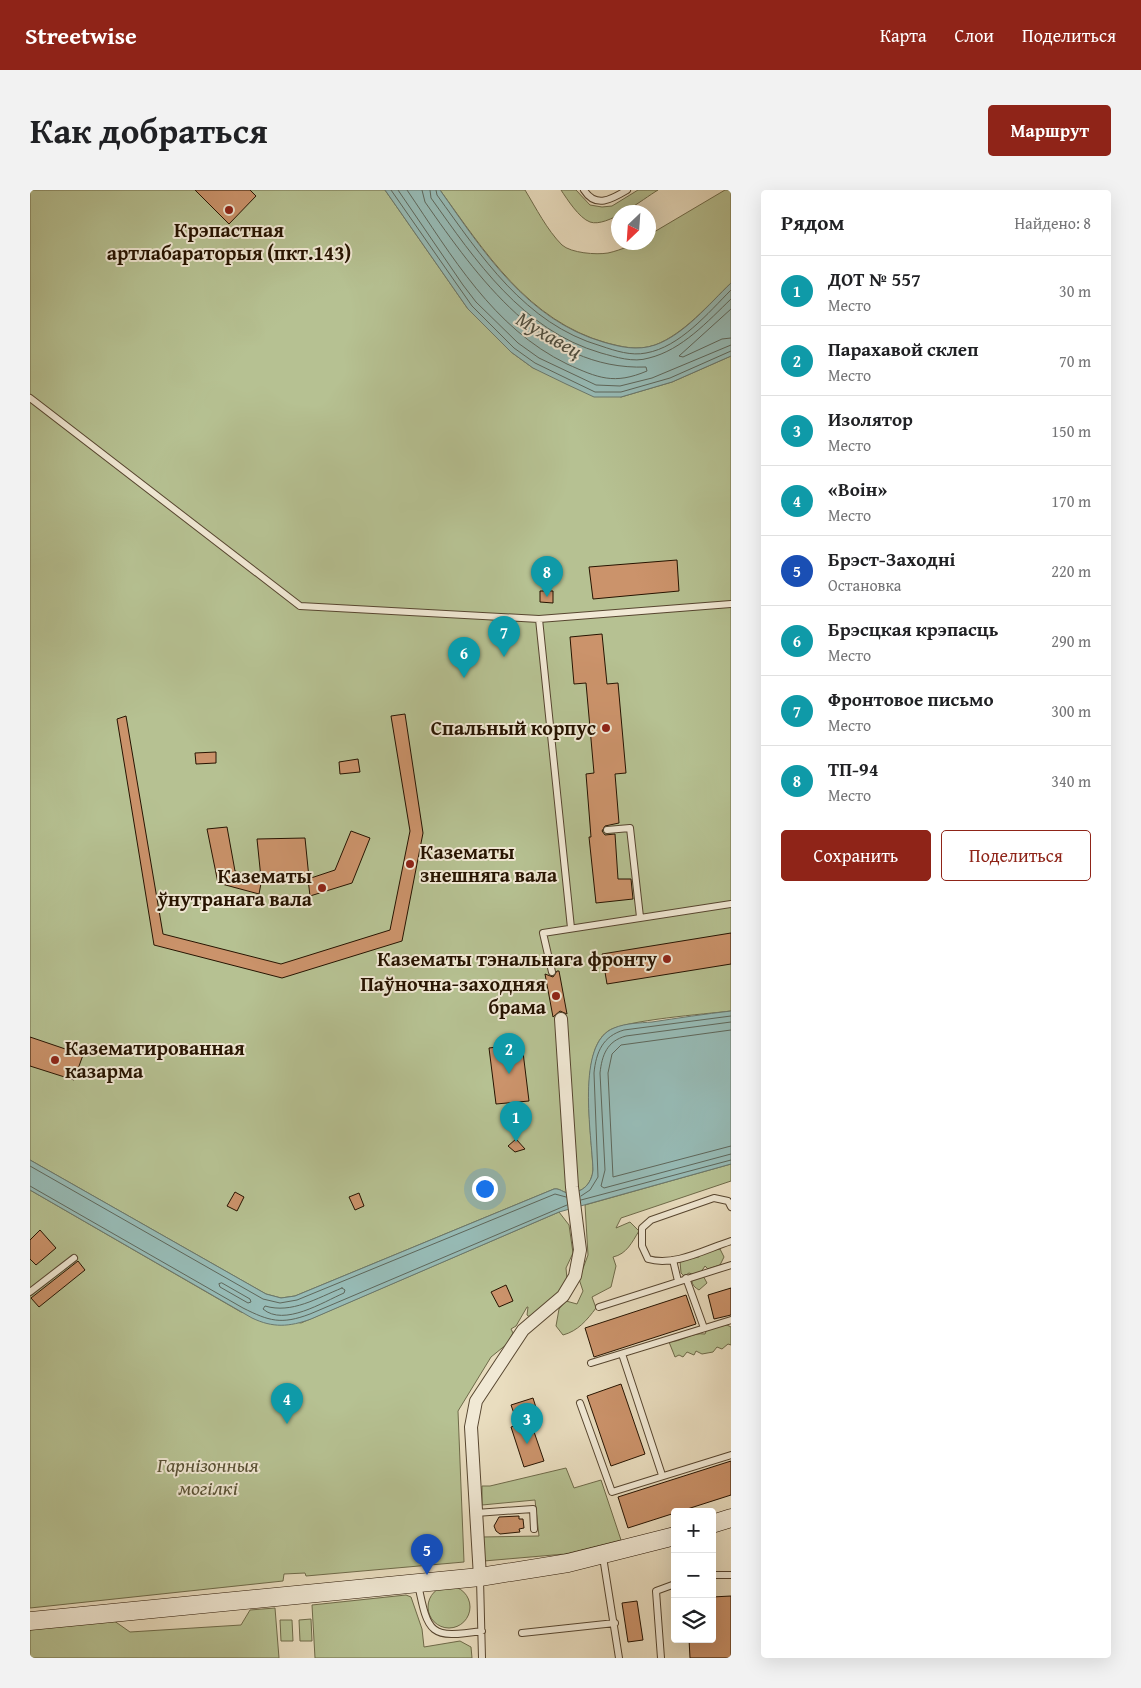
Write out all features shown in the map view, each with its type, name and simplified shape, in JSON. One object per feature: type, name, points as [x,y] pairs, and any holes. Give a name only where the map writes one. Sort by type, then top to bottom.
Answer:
[{"type":"main road","points":[[716,1523],[731,1518]]},
{"type":"main road","points":[[30,1621],[480,1578],[603,1556],[671,1537]]},
{"type":"street","points":[[480,1578],[471,1427],[476,1401],[523,1330],[563,1296],[575,1276],[580,1250],[572,1187],[562,1019]]},
{"type":"lane","points":[[584,190],[592,200],[601,202],[610,200],[627,190]]},
{"type":"lane","points":[[30,398],[300,606],[539,619],[731,604]]},
{"type":"lane","points":[[539,619],[571,928]]},
{"type":"lane","points":[[607,830],[630,828],[640,917]]},
{"type":"lane","points":[[552,972],[543,933],[731,904]]},
{"type":"lane","points":[[731,1207],[728,1201],[714,1198],[651,1220],[642,1228],[642,1246],[648,1259],[660,1262],[673,1260],[731,1241]]},
{"type":"lane","points":[[30,1292],[74,1258]]},
{"type":"lane","points":[[673,1260],[678,1281]]},
{"type":"lane","points":[[599,1307],[731,1265]]},
{"type":"lane","points":[[686,1278],[704,1328]]},
{"type":"lane","points":[[592,1363],[731,1320]]},
{"type":"lane","points":[[622,1354],[662,1475]]},
{"type":"lane","points":[[580,1403],[612,1492],[731,1455]]},
{"type":"lane","points":[[476,1512],[533,1509],[534,1529]]},
{"type":"lane","points":[[603,1556],[619,1658]]},
{"type":"lane","points":[[716,1575],[731,1575]]},
{"type":"lane","points":[[480,1578],[482,1658]]},
{"type":"lane","points":[[418,1583],[427,1624],[440,1634],[449,1635],[482,1631]]},
{"type":"lane","points":[[661,1658],[656,1591],[671,1585]]},
{"type":"lane","points":[[522,1633],[615,1623]]},
{"type":"green space","points":[[30,190],[385,190],[468,309],[511,352],[533,368],[621,397],[672,382],[731,356],[731,1011],[666,1018],[617,1027],[608,1031],[599,1041],[593,1057],[589,1096],[593,1170],[589,1183],[579,1191],[569,1193],[554,1189],[295,1296],[281,1298],[266,1294],[30,1160]]},
{"type":"green space","points":[[440,190],[525,190],[547,226],[562,245],[577,252],[597,254],[618,250],[656,250],[656,231],[725,190],[731,190],[731,283],[696,318],[676,334],[649,347],[625,347],[607,343],[579,333],[554,319],[531,301],[511,281],[474,237]]},
{"type":"green space","points":[[561,190],[576,190],[590,205],[611,206],[611,219],[597,223],[590,222],[582,217]]},
{"type":"green space","points":[[638,190],[658,190],[636,205],[614,205]]},
{"type":"green space","points":[[731,1164],[731,1181],[621,1218],[616,1228],[630,1222],[639,1231],[626,1250],[613,1257],[616,1266],[611,1287],[592,1297],[596,1308],[578,1328],[563,1335],[556,1326],[559,1309],[566,1301],[577,1304],[583,1291],[579,1279],[588,1255],[585,1205]]},
{"type":"green space","name":"Гарнізонныя могілкі","points":[[30,1190],[241,1312],[301,1323],[559,1212],[569,1225],[573,1253],[566,1268],[567,1279],[558,1295],[531,1318],[527,1315],[527,1307],[516,1326],[511,1329],[513,1333],[507,1344],[491,1357],[458,1411],[464,1562],[306,1576],[305,1573],[284,1574],[283,1581],[30,1608]]},
{"type":"green space","points":[[707,1248],[720,1249],[724,1257],[720,1265],[708,1269],[705,1266],[701,1272],[707,1283],[699,1290],[692,1284],[692,1274],[689,1273],[684,1276],[681,1273],[680,1261],[699,1257],[699,1252]]},
{"type":"green space","points":[[727,1325],[731,1327],[731,1345],[728,1344],[722,1349],[717,1347],[713,1352],[702,1354],[696,1351],[694,1355],[687,1352],[683,1357],[679,1355],[675,1357],[669,1342],[696,1334],[705,1334],[707,1329]]},
{"type":"green space","points":[[566,1468],[574,1488],[601,1480],[621,1540],[565,1554],[484,1561],[482,1537],[539,1536],[535,1500],[482,1505],[482,1486],[490,1486]]},
{"type":"green space","points":[[449,1586],[464,1592],[470,1607],[464,1622],[449,1628],[434,1622],[428,1607],[434,1592]]},
{"type":"green space","points":[[406,1595],[411,1597],[422,1629],[424,1647],[460,1641],[471,1647],[472,1658],[315,1658],[312,1605]]},
{"type":"green space","points":[[275,1608],[279,1658],[30,1658],[30,1627],[110,1618],[130,1632],[241,1625],[250,1610]]},
{"type":"green space","points":[[311,1619],[312,1641],[300,1641],[299,1620]]},
{"type":"green space","points":[[280,1620],[292,1620],[293,1641],[281,1641]]},
{"type":"water","name":"Мухавец","points":[[385,190],[440,190],[490,259],[529,300],[552,318],[576,332],[609,344],[629,348],[642,348],[666,340],[686,327],[731,283],[731,356],[672,382],[621,397],[594,397],[566,384],[533,368],[511,352],[468,309]]},
{"type":"water","points":[[731,1011],[731,1164],[559,1212],[311,1319],[295,1324],[274,1325],[252,1318],[30,1190],[30,1160],[266,1294],[281,1298],[295,1296],[554,1189],[569,1193],[579,1191],[589,1183],[593,1170],[588,1092],[594,1052],[602,1037],[614,1028],[623,1025]]},
{"type":"building","name":"Крэпастная артлабараторыя (пкт.143)","points":[[195,190],[250,190],[256,196],[229,224]]},
{"type":"building","points":[[677,560],[679,591],[593,599],[589,567]]},
{"type":"building","points":[[540,591],[553,591],[553,603],[540,602]]},
{"type":"building","name":"Спальный корпус","points":[[602,634],[607,684],[618,683],[626,773],[615,774],[619,823],[605,826],[602,831],[605,835],[615,834],[618,879],[631,879],[633,899],[596,903],[589,837],[591,837],[586,774],[594,773],[586,683],[574,684],[570,637]]},
{"type":"building","name":"Казематы знешняга вала","points":[[405,714],[423,833],[402,941],[282,978],[154,945],[117,719],[126,716],[163,934],[281,964],[390,930],[410,831],[391,716]]},
{"type":"building","points":[[216,752],[216,763],[196,764],[195,753]]},
{"type":"building","points":[[358,759],[360,772],[340,774],[339,762]]},
{"type":"building","points":[[227,827],[235,871],[261,878],[257,839],[305,838],[309,878],[262,878],[259,894],[218,883],[207,829]]},
{"type":"building","points":[[351,831],[370,838],[352,883],[310,896],[308,879],[335,870]]},
{"type":"building","name":"Казематы тэнальнага фронту","points":[[731,933],[731,964],[607,984],[602,954]]},
{"type":"building","name":"Паўночна-заходняя брама","points":[[559,971],[567,1014],[560,1011],[553,1017],[545,974],[553,977]]},
{"type":"building","name":"Казематированная казарма","points":[[30,1037],[83,1055],[74,1080],[30,1066]]},
{"type":"building","points":[[522,1044],[529,1101],[496,1104],[489,1048]]},
{"type":"building","points":[[516,1139],[525,1149],[515,1152],[508,1146]]},
{"type":"building","points":[[235,1192],[244,1197],[237,1211],[227,1206]]},
{"type":"building","points":[[359,1193],[364,1206],[355,1210],[349,1197]]},
{"type":"building","points":[[40,1230],[56,1248],[36,1265],[30,1259],[30,1240]]},
{"type":"building","points":[[78,1261],[85,1270],[39,1307],[31,1298]]},
{"type":"building","points":[[506,1285],[513,1301],[499,1307],[491,1292]]},
{"type":"building","points":[[731,1288],[731,1315],[714,1319],[708,1295]]},
{"type":"building","points":[[686,1295],[696,1324],[594,1357],[585,1328]]},
{"type":"building","points":[[621,1384],[645,1454],[611,1466],[587,1396]]},
{"type":"building","points":[[533,1398],[539,1417],[530,1420],[544,1461],[524,1467],[511,1427],[518,1425],[511,1405]]},
{"type":"building","points":[[731,1461],[731,1495],[690,1508],[671,1508],[671,1514],[628,1528],[618,1497]]},
{"type":"building","points":[[519,1516],[519,1519],[523,1519],[524,1528],[519,1529],[520,1532],[500,1534],[496,1531],[494,1526],[499,1517]]},
{"type":"building","points":[[731,1596],[731,1658],[690,1658],[689,1643],[716,1643],[716,1597]]},
{"type":"building","points":[[637,1601],[643,1640],[628,1642],[622,1603]]},
{"type":"place","name":"Крэпастная артлабараторыя (пкт.143)","points":[[229,210]]},
{"type":"place","name":"ТП-94","points":[[547,597]]},
{"type":"place","name":"Фронтовое письмо","points":[[504,657]]},
{"type":"place","name":"Брэсцкая крэпасць","points":[[464,678]]},
{"type":"place","name":"Спальный корпус","points":[[606,728]]},
{"type":"place","name":"Казематы знешняга вала","points":[[410,864]]},
{"type":"place","name":"Казематы ўнутранага вала","points":[[322,888]]},
{"type":"place","name":"Казематы тэнальнага фронту","points":[[667,959]]},
{"type":"place","name":"Паўночна-заходняя брама","points":[[556,996]]},
{"type":"place","name":"Казематированная казарма","points":[[55,1060]]},
{"type":"place","name":"Парахавой склеп","points":[[509,1074]]},
{"type":"place","name":"ДОТ № 557","points":[[516,1142]]},
{"type":"place","name":"«Воін»","points":[[287,1424]]},
{"type":"place","name":"Изолятор","points":[[527,1444]]},
{"type":"place","name":"Брэст-Заходні","points":[[427,1575]]}]
